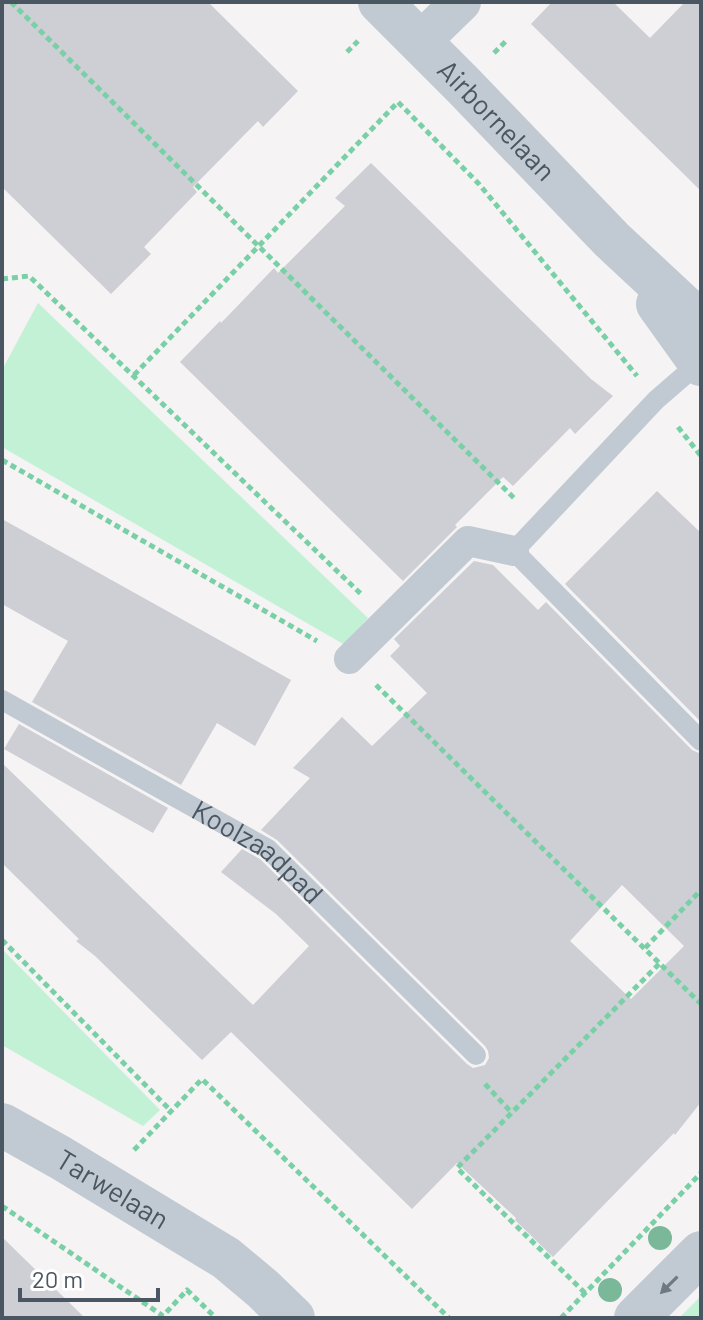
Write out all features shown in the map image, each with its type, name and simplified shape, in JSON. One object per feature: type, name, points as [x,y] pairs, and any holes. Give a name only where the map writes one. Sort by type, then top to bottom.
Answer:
[{"type":"street","name":"Airbornelaan","points":[[380,2],[612,240],[701,353]]},
{"type":"street","points":[[420,42],[461,2]]},
{"type":"street","points":[[349,659],[468,541],[514,551]]},
{"type":"street","name":"Tarwelaan","points":[[2,1125],[226,1258],[293,1318]]},
{"type":"street","points":[[636,1318],[701,1253]]},
{"type":"lane","points":[[701,353],[514,551],[701,741]]},
{"type":"lane","name":"Koolzaadpad","points":[[2,700],[268,849],[476,1055]]},
{"type":"path","points":[[11,2],[540,523]]},
{"type":"path","points":[[134,375],[398,102],[479,184],[701,456]]},
{"type":"path","points":[[2,279],[29,276],[388,619]]},
{"type":"path","points":[[2,460],[349,659],[701,1004]]},
{"type":"path","points":[[645,948],[701,890]]},
{"type":"path","points":[[2,940],[171,1111]]},
{"type":"path","points":[[585,1293],[457,1168],[660,963]]},
{"type":"path","points":[[102,1183],[202,1079],[449,1318]]},
{"type":"path","points":[[561,1318],[701,1173]]},
{"type":"path","points":[[2,1206],[163,1316],[187,1290],[216,1318]]},
{"type":"green space","points":[[38,303],[368,618],[345,645],[2,447],[2,370]]},
{"type":"green space","points":[[2,949],[160,1110],[143,1126],[2,1045]]},
{"type":"green space","points":[[701,1296],[701,1318],[679,1318]]},
{"type":"building","points":[[2,2],[208,2],[298,91],[263,127],[258,121],[193,187],[197,192],[144,247],[151,254],[111,294],[2,187]]},
{"type":"building","points":[[552,2],[613,2],[650,38],[685,2],[701,2],[701,191],[531,24]]},
{"type":"building","points":[[371,163],[591,379],[613,396],[575,434],[570,428],[513,486],[503,477],[403,581],[180,362],[274,268],[278,273],[345,206],[335,198]]},
{"type":"building","points":[[657,491],[701,533],[701,722],[565,584]]},
{"type":"building","points":[[2,519],[291,680],[255,746],[217,723],[181,785],[32,702],[68,641],[2,604]]},
{"type":"building","points":[[474,561],[493,565],[538,610],[546,602],[692,750],[701,754],[701,1102],[675,1135],[553,1257],[457,1163],[412,1209],[231,1032],[202,1060],[76,941],[79,939],[2,863],[2,763],[253,1005],[309,946],[276,914],[221,872],[242,849],[260,859],[467,1064],[473,1068],[485,1065],[489,1058],[485,1046],[277,840],[261,830],[310,778],[293,768],[342,717],[372,746],[427,693],[390,656],[400,646],[394,639]],"holes":[[[622,885],[684,946],[631,999],[570,941]]]},
{"type":"building","points":[[19,724],[168,808],[153,833],[4,749]]},
{"type":"building","points":[[2,1237],[85,1318],[2,1318]]}]
